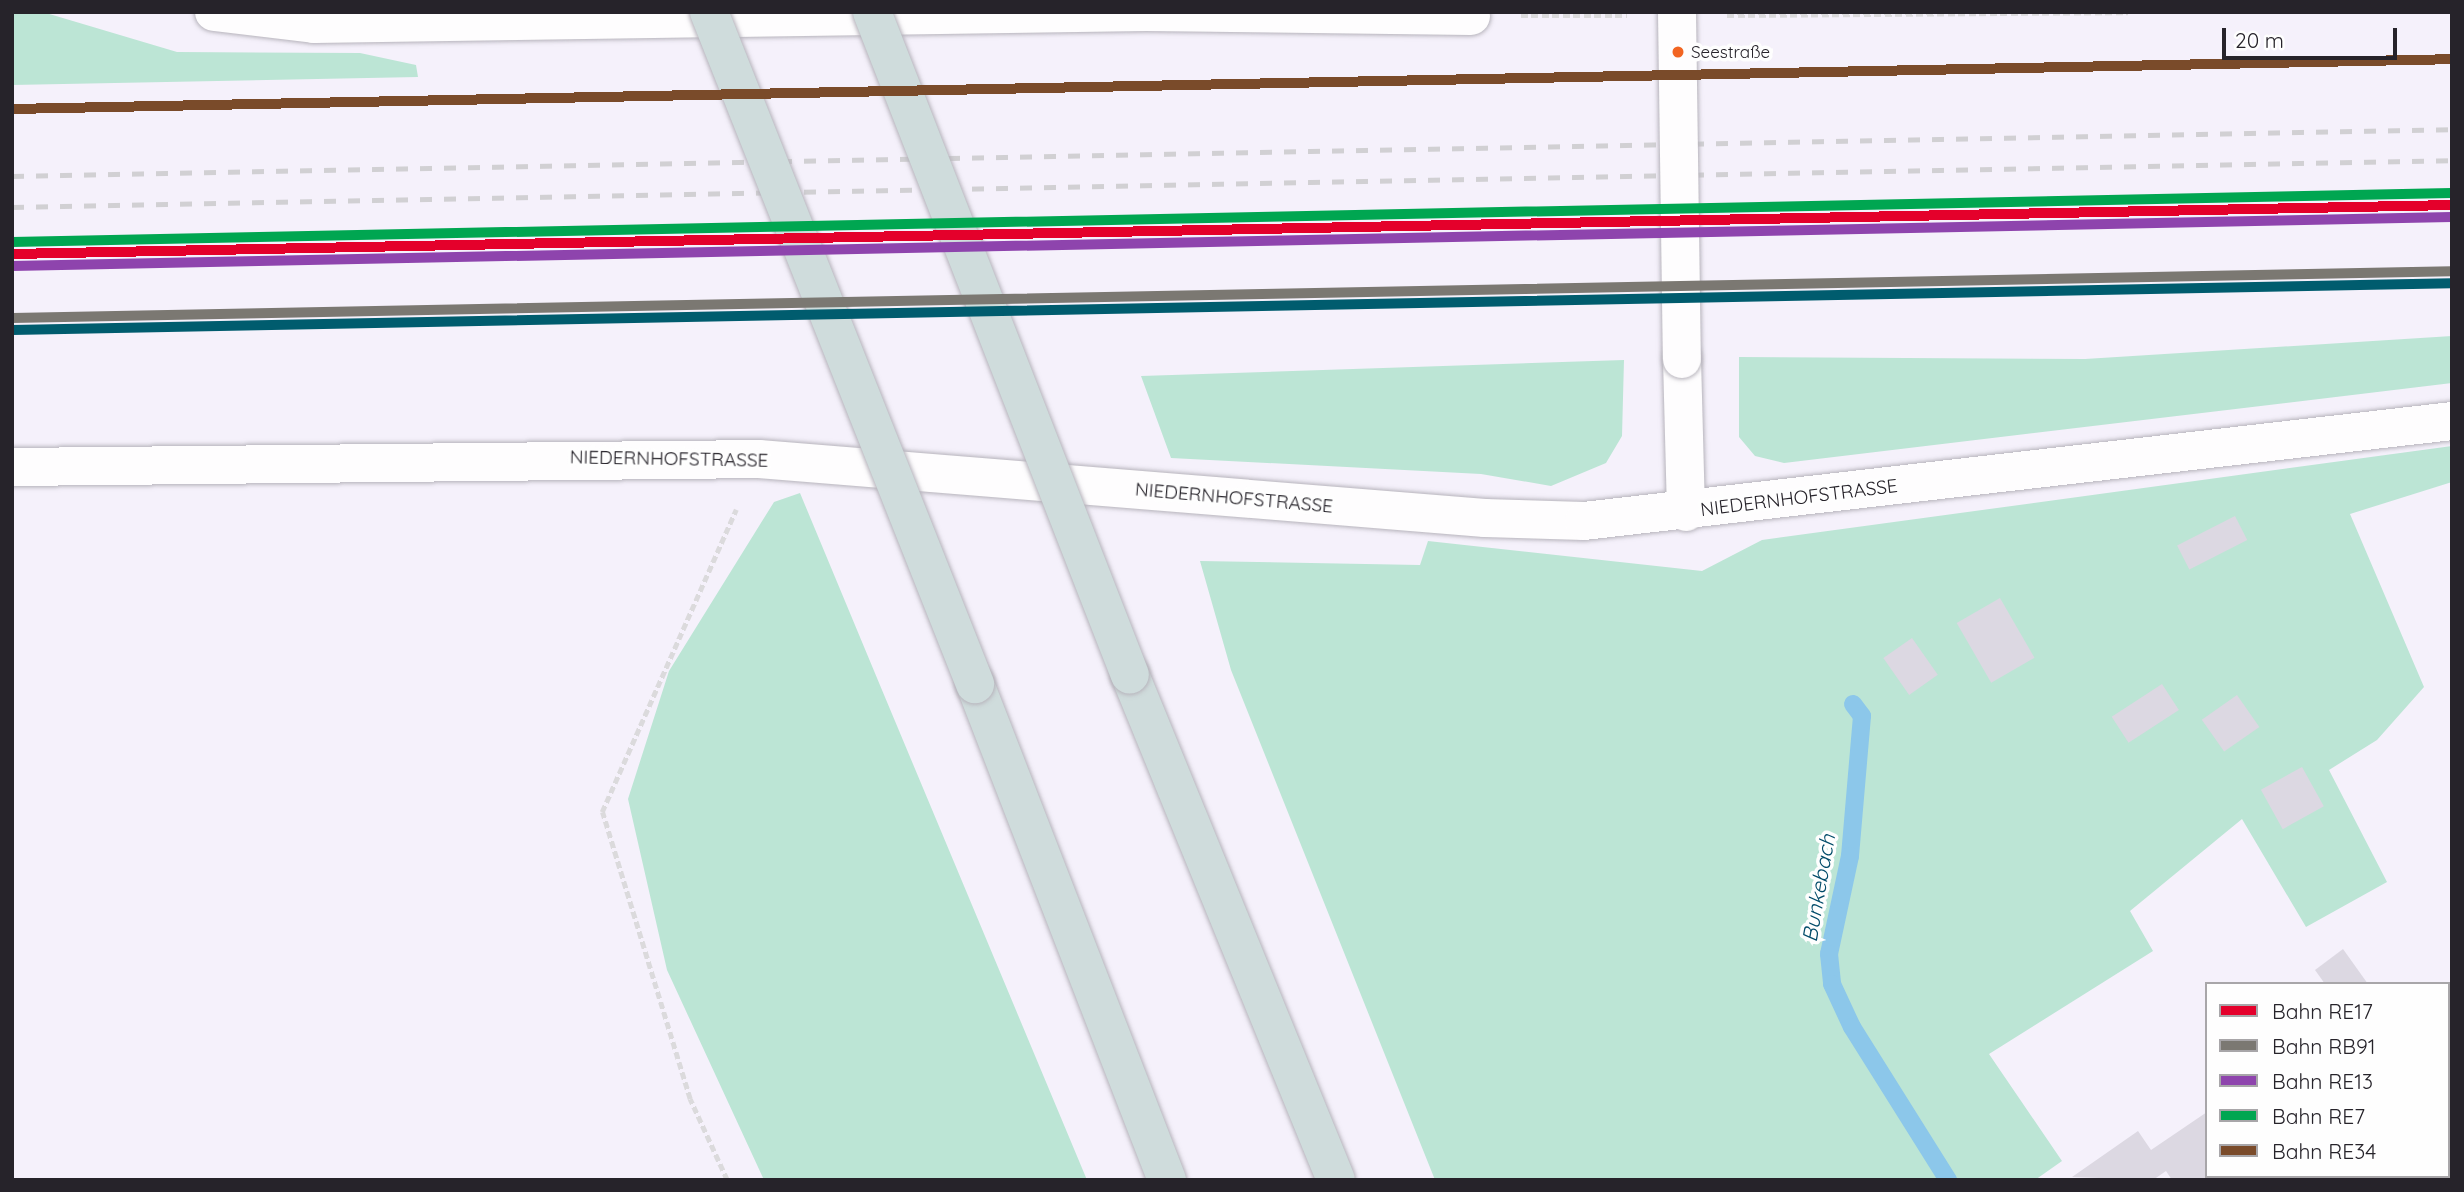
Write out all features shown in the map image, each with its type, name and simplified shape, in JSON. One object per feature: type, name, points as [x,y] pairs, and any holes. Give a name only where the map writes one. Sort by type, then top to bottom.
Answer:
[{"type":"highway","points":[[709,12],[975,684],[1167,1180]]},
{"type":"highway","points":[[872,12],[1130,675],[1336,1180]]},
{"type":"street","points":[[214,12],[314,24],[1146,12],[1471,16]]},
{"type":"street","points":[[1677,12],[1686,512]]},
{"type":"street","name":"NIEDERNHOFSTRASSE","points":[[12,467],[759,459],[1485,518],[1584,521],[1686,512],[2452,421]]},
{"type":"street","points":[[2333,1180],[2354,1178]]},
{"type":"path","points":[[1718,15],[2128,12]]},
{"type":"path","points":[[1471,16],[1636,16]]},
{"type":"path","points":[[727,1180],[690,1099],[603,812],[759,459]]},
{"type":"green space","points":[[12,13],[46,13],[177,52],[360,53],[416,65],[418,77],[12,85]]},
{"type":"green space","points":[[2452,336],[2452,383],[1784,463],[1755,456],[1739,437],[1739,357],[2085,359]]},
{"type":"green space","points":[[1624,360],[1622,436],[1606,463],[1551,486],[1481,474],[1171,458],[1141,376]]},
{"type":"green space","points":[[2452,446],[2452,482],[2350,514],[2424,687],[2377,740],[2329,770],[2387,882],[2306,927],[2242,819],[2130,911],[2153,951],[1989,1054],[2062,1161],[2035,1180],[1435,1180],[1231,670],[1200,561],[1420,565],[1428,541],[1702,571],[1762,540]]},
{"type":"green space","points":[[800,493],[1087,1180],[764,1180],[667,970],[628,799],[669,671],[774,502]]},
{"type":"building","points":[[2235,516],[2247,540],[2189,570],[2177,546]]},
{"type":"building","points":[[2000,598],[2034,658],[1991,683],[1957,623]]},
{"type":"building","points":[[1912,638],[1938,675],[1909,695],[1883,658]]},
{"type":"building","points":[[2162,684],[2179,710],[2129,743],[2112,717]]},
{"type":"building","points":[[2237,695],[2259,727],[2224,752],[2202,720]]},
{"type":"building","points":[[2302,767],[2324,806],[2283,829],[2261,790]]},
{"type":"building","points":[[2343,949],[2367,982],[2324,982],[2315,970]]},
{"type":"building","points":[[2205,1113],[2205,1178],[2215,1178],[2172,1180],[2166,1171],[2153,1180],[2072,1177],[2138,1131],[2151,1150]]},
{"type":"waterway","name":"Bunkebach","points":[[1853,704],[1862,716],[1850,856],[1829,954],[1832,984],[1852,1027],[1948,1180]]},
{"type":"railway","points":[[12,176],[2452,129]]},
{"type":"railway","points":[[12,207],[2452,160]]},
{"type":"rail line","name":"RE34","points":[[12,109],[2452,59]]},
{"type":"rail line","name":"RE7","points":[[12,242],[2452,193]]},
{"type":"rail line","name":"RE17","points":[[12,254],[2452,205]]},
{"type":"rail line","name":"RE13","points":[[12,266],[2452,217]]},
{"type":"rail line","name":"RB91","points":[[12,318],[2452,271]]},
{"type":"transit line","points":[[12,330],[2452,283]]},
{"type":"place","name":"Seestraße","points":[[1678,52]]}]
